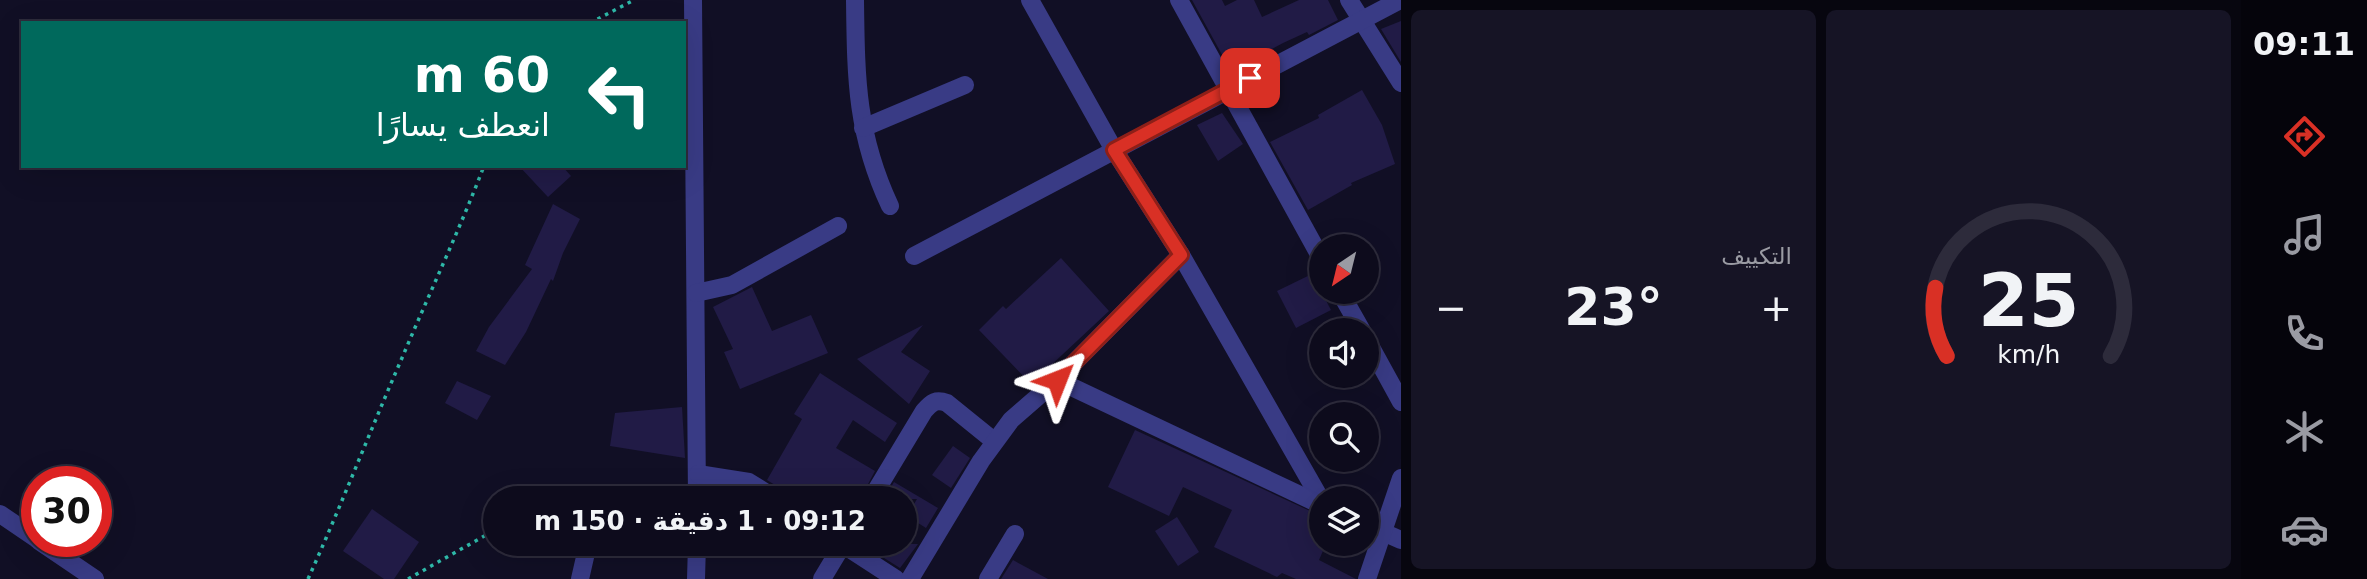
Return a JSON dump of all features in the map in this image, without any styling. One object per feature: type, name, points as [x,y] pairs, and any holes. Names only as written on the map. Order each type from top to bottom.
[{"type":"street","points":[[693,0],[698,486]]},
{"type":"street","points":[[855,0],[856,87],[863,128],[877,178],[890,205]]},
{"type":"street","points":[[1030,0],[1114,150],[1181,255],[1312,486]]},
{"type":"street","points":[[1179,0],[1309,236]]},
{"type":"street","points":[[1349,0],[1401,83]]},
{"type":"street","points":[[914,256],[1400,0]]},
{"type":"street","points":[[863,128],[965,85]]},
{"type":"street","points":[[696,293],[732,285],[838,226]]},
{"type":"street","points":[[910,579],[1010,420],[1057,380],[1181,255]]},
{"type":"street","points":[[1379,362],[1401,402]]},
{"type":"street","points":[[1057,380],[1309,496]]},
{"type":"street","points":[[879,486],[932,402],[938,400],[947,403],[994,442]]},
{"type":"street","points":[[698,474],[748,482],[755,486]]},
{"type":"street","points":[[1379,519],[1401,478]]},
{"type":"street","points":[[0,514],[21,528]]},
{"type":"street","points":[[1379,530],[1401,540]]},
{"type":"street","points":[[988,579],[1015,534]]},
{"type":"street","points":[[580,579],[585,556]]},
{"type":"street","points":[[696,579],[697,556]]},
{"type":"street","points":[[822,579],[836,556]]},
{"type":"street","points":[[860,556],[895,579]]},
{"type":"street","points":[[1367,579],[1370,556]]},
{"type":"street","points":[[63,557],[95,579]]},
{"type":"path","points":[[594,21],[634,0]]},
{"type":"path","points":[[308,579],[401,358],[456,240],[483,168]]},
{"type":"path","points":[[408,579],[483,537]]},
{"type":"building","points":[[1192,0],[1222,0],[1225,6],[1237,0],[1254,0],[1262,17],[1299,0],[1328,0],[1338,20],[1309,35],[1307,32],[1283,43],[1231,71]]},
{"type":"building","points":[[1401,21],[1401,62],[1381,29]]},
{"type":"building","points":[[1362,90],[1382,125],[1395,164],[1351,183],[1352,185],[1308,210],[1270,142],[1319,118],[1318,115]]},
{"type":"building","points":[[1222,113],[1243,144],[1218,161],[1197,125]]},
{"type":"building","points":[[521,168],[564,168],[571,176],[548,197]]},
{"type":"building","points":[[553,204],[580,219],[553,281],[551,279],[526,332],[505,365],[476,351],[489,327],[532,269],[525,265]]},
{"type":"building","points":[[1061,258],[1109,311],[1031,384],[979,330],[1003,306],[1006,309]]},
{"type":"building","points":[[1309,275],[1309,304],[1328,304],[1331,310],[1315,318],[1309,318],[1309,321],[1296,328],[1277,291]]},
{"type":"building","points":[[752,287],[772,331],[811,315],[828,353],[740,389],[724,352],[733,349],[713,307]]},
{"type":"building","points":[[923,325],[901,352],[930,371],[909,404],[857,359]]},
{"type":"building","points":[[820,373],[897,423],[885,442],[853,420],[836,448],[875,471],[867,486],[777,486],[767,480],[802,419],[794,414]]},
{"type":"building","points":[[457,381],[491,396],[477,420],[445,403]]},
{"type":"building","points":[[682,407],[685,458],[610,446],[615,413]]},
{"type":"building","points":[[1135,430],[1309,510],[1309,556],[1321,556],[1319,560],[1356,579],[1296,579],[1282,573],[1277,577],[1214,547],[1232,510],[1183,487],[1169,516],[1108,487]]},
{"type":"building","points":[[953,446],[970,458],[951,488],[932,475]]},
{"type":"building","points":[[917,496],[938,508],[926,528],[917,522]]},
{"type":"building","points":[[372,509],[419,542],[394,579],[384,579],[343,551]]},
{"type":"building","points":[[1177,517],[1199,552],[1178,566],[1155,531]]},
{"type":"building","points":[[881,556],[909,556],[900,568]]},
{"type":"building","points":[[1013,560],[1048,579],[1001,579]]},
{"type":"route","points":[[1057,380],[1181,255],[1114,150],[1250,78]]}]
